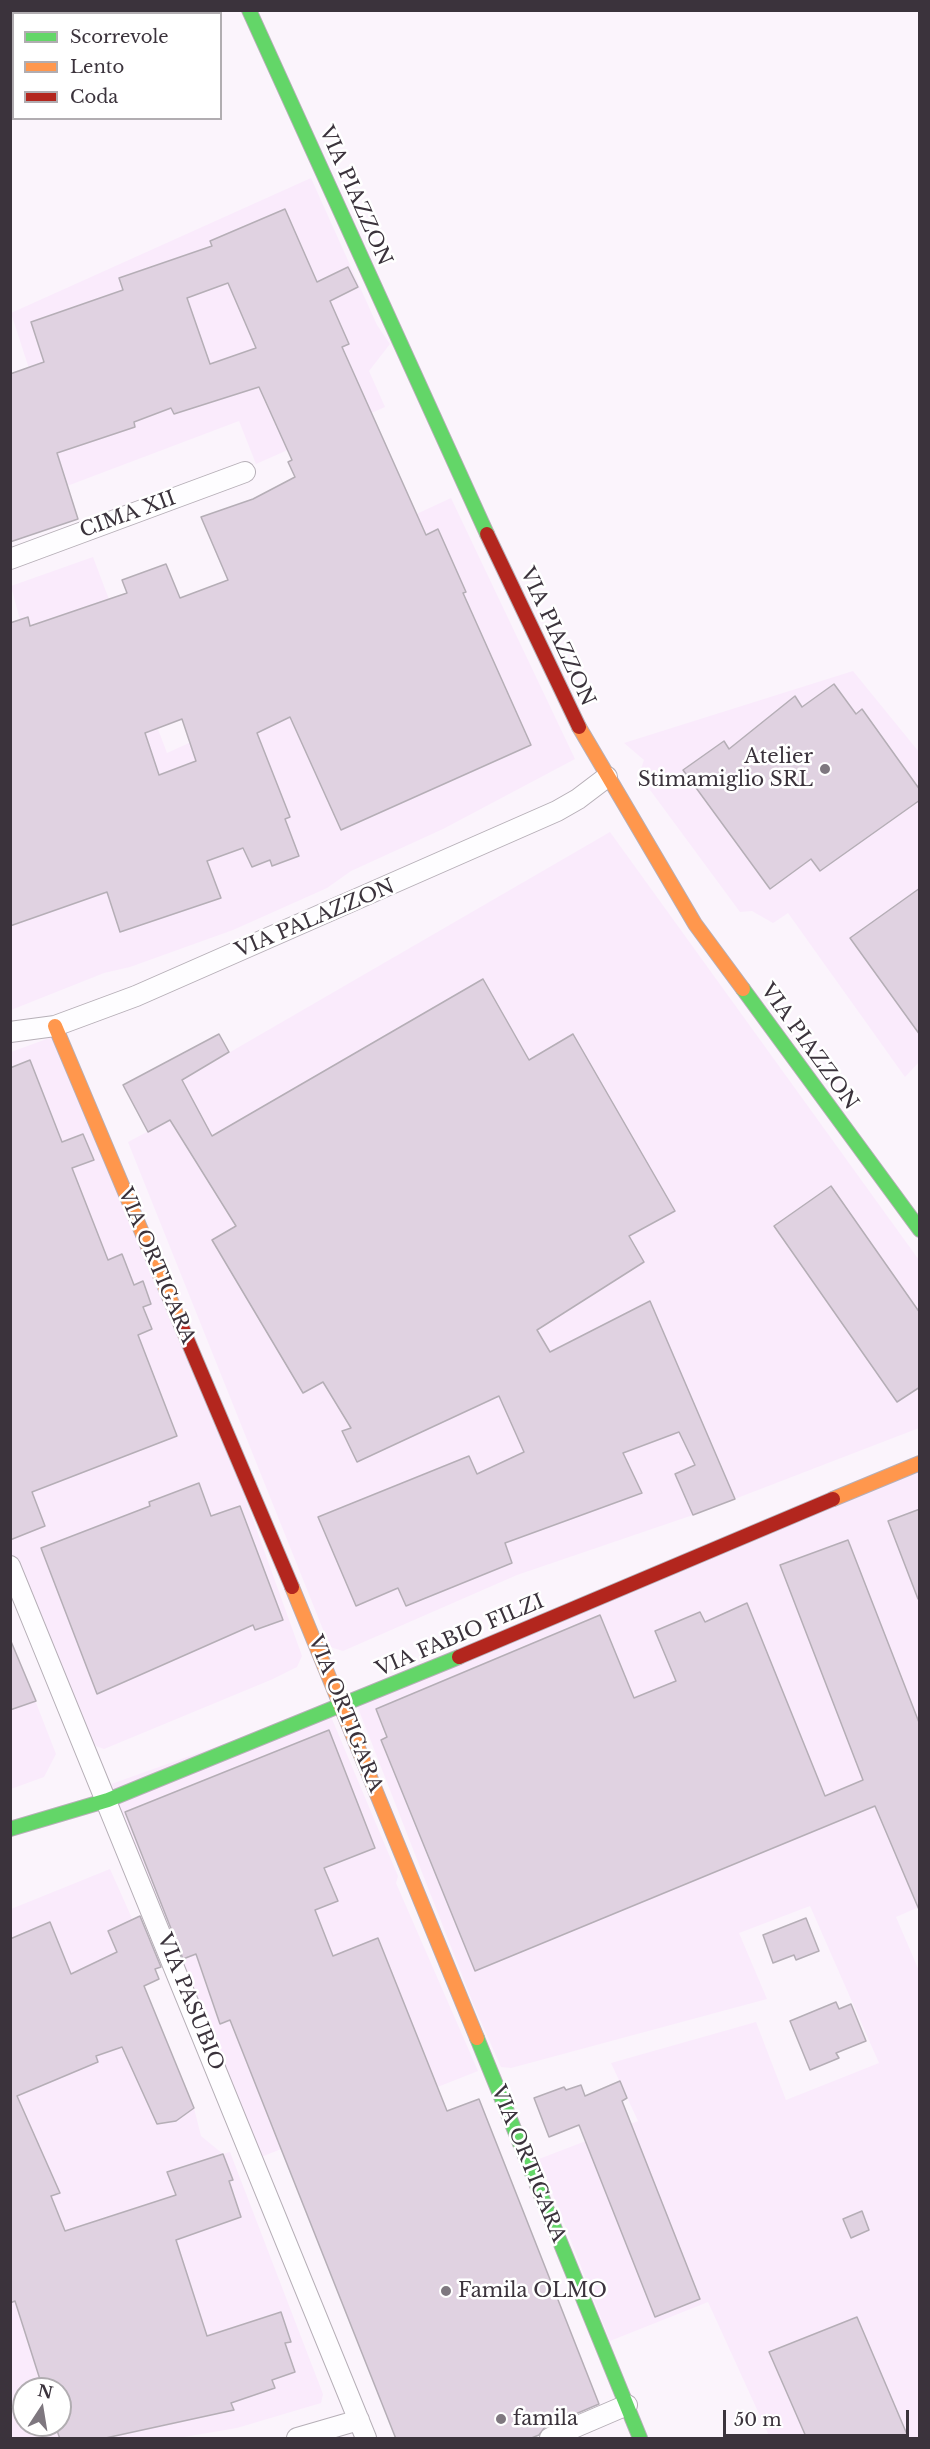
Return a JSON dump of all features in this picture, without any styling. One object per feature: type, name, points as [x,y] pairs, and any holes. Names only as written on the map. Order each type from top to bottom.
[{"type":"street","name":"VIA PIAZZON","points":[[249,10],[477,512],[575,721],[695,924],[920,1230]]},
{"type":"street","name":"CIMA XII","points":[[10,559],[245,472]]},
{"type":"street","name":"VIA PALAZZON","points":[[10,1032],[55,1026],[136,996],[399,883],[556,811],[578,800],[607,777]]},
{"type":"street","name":"VIA ORTIGARA","points":[[55,1026],[342,1706],[640,2439]]},
{"type":"street","name":"VIA FABIO FILZI","points":[[10,1829],[108,1800],[342,1706],[920,1463]]},
{"type":"street","name":"VIA PASUBIO","points":[[10,1566],[108,1800],[363,2429]]},
{"type":"street","points":[[550,2439],[627,2405]]},
{"type":"street","points":[[297,2439],[363,2429]]},
{"type":"shaded area","points":[[51,11],[111,11],[109,12]]},
{"type":"shaded area","points":[[311,178],[377,325],[390,344],[369,371],[385,407],[256,464],[239,421],[67,486],[11,313]]},
{"type":"shaded area","points":[[451,498],[575,759],[443,829],[351,871],[327,888],[233,930],[130,967],[104,973],[11,1010],[11,729],[38,650],[28,618],[20,620],[11,586],[93,557],[167,753],[268,707],[300,568]]},
{"type":"shaded area","points":[[853,671],[919,752],[920,1061],[905,1077],[788,913],[773,923],[752,911],[740,912],[639,775],[644,760],[624,743]]},
{"type":"shaded area","points":[[610,832],[919,1260],[919,1428],[693,1515],[517,1575],[343,1651],[330,1647],[128,1142],[196,1106],[182,1080]]},
{"type":"shaded area","points":[[55,1036],[232,1461],[302,1656],[297,1667],[273,1679],[104,1749],[90,1744],[11,1564],[11,1052]]},
{"type":"shaded area","points":[[919,1472],[919,1907],[896,1917],[920,1973],[919,2438],[770,2438],[708,2302],[610,2341],[539,2159],[638,2121],[611,2063],[756,2022],[786,2100],[879,2063],[810,1906],[739,1933],[767,1999],[511,2068],[501,2067],[474,2006],[353,1695]]},
{"type":"shaded area","points":[[10,1636],[56,1754],[44,1777],[11,1789]]},
{"type":"shaded area","points":[[327,1707],[398,1876],[396,1883],[478,2071],[256,2159],[103,1787]]},
{"type":"shaded area","points":[[110,1869],[159,1979],[144,1986],[194,2108],[201,2136],[223,2154],[230,2152],[323,2394],[321,2403],[237,2428],[178,2438],[11,2438],[11,1909]]},
{"type":"building","points":[[285,209],[317,282],[348,267],[358,287],[330,301],[349,344],[342,347],[426,535],[438,529],[466,592],[463,593],[531,745],[341,830],[290,717],[257,733],[290,817],[285,819],[299,856],[272,866],[270,860],[252,867],[243,848],[207,861],[221,898],[120,932],[107,892],[10,926],[10,623],[28,617],[30,626],[127,593],[122,580],[166,564],[180,598],[228,580],[201,517],[253,499],[295,477],[288,462],[292,460],[259,387],[174,414],[171,408],[134,422],[135,427],[57,453],[78,519],[10,542],[10,374],[44,362],[31,322],[123,290],[119,278],[212,246],[210,241]],"holes":[[[228,283],[256,348],[210,364],[187,298]],[[182,719],[196,761],[159,775],[145,733]]]},
{"type":"building","name":"Atelier Stimamiglio SRL","points":[[834,684],[856,714],[862,709],[920,790],[920,800],[820,871],[811,859],[770,889],[683,770],[724,741],[729,749],[795,696],[802,707]]},
{"type":"building","points":[[920,888],[920,1035],[850,938]]},
{"type":"building","points":[[483,979],[529,1060],[573,1034],[675,1211],[629,1236],[644,1262],[537,1330],[550,1352],[650,1301],[735,1499],[693,1515],[675,1474],[695,1465],[679,1432],[623,1453],[642,1493],[505,1543],[512,1563],[406,1606],[398,1588],[356,1606],[318,1517],[469,1456],[477,1474],[524,1452],[499,1396],[357,1462],[342,1431],[351,1428],[323,1382],[303,1393],[212,1240],[236,1226],[170,1120],[148,1132],[123,1085],[219,1034],[229,1052],[182,1080],[212,1136]]},
{"type":"building","points":[[30,1060],[62,1142],[83,1134],[94,1160],[72,1168],[108,1260],[122,1254],[134,1285],[143,1281],[151,1304],[143,1307],[152,1329],[138,1335],[177,1436],[32,1492],[45,1526],[10,1540],[10,1068]]},
{"type":"building","points":[[831,1186],[920,1313],[920,1387],[897,1402],[774,1226]]},
{"type":"building","points":[[199,1483],[211,1516],[240,1506],[283,1620],[255,1630],[253,1625],[97,1694],[41,1548],[150,1506],[149,1502]]},
{"type":"building","points":[[920,1509],[920,1598],[918,1599],[888,1521]]},
{"type":"building","points":[[848,1540],[920,1725],[920,1912],[875,1806],[475,1971],[381,1740],[387,1737],[376,1709],[600,1615],[634,1698],[676,1681],[655,1631],[700,1612],[705,1622],[747,1603],[825,1796],[863,1780],[780,1565]]},
{"type":"building","points":[[10,1639],[36,1701],[10,1710]]},
{"type":"building","points":[[329,1730],[375,1848],[324,1868],[338,1901],[315,1910],[333,1956],[378,1938],[447,2111],[479,2099],[599,2404],[545,2427],[539,2435],[529,2439],[396,2439],[230,2020],[220,2024],[196,1954],[183,1959],[125,1812]]},
{"type":"building","points":[[140,1916],[161,1967],[155,1969],[159,1979],[144,1986],[194,2108],[176,2121],[157,2124],[122,2047],[96,2056],[98,2062],[17,2096],[60,2193],[51,2196],[65,2231],[176,2195],[167,2172],[223,2154],[233,2180],[229,2181],[241,2217],[176,2240],[207,2336],[281,2312],[291,2342],[285,2343],[295,2372],[272,2380],[275,2388],[231,2403],[234,2410],[101,2439],[60,2439],[59,2437],[72,2437],[72,2377],[39,2377],[15,2301],[10,2303],[10,1939],[50,1922],[71,1974],[117,1952],[108,1931]]},
{"type":"building","points":[[806,1918],[819,1951],[796,1960],[794,1955],[773,1963],[763,1935]]},
{"type":"building","points":[[836,2002],[839,2009],[851,2004],[866,2041],[836,2053],[839,2058],[810,2070],[790,2021]]},
{"type":"building","points":[[620,2081],[627,2098],[622,2101],[700,2299],[655,2317],[579,2125],[549,2137],[534,2098],[564,2087],[566,2090],[581,2085],[585,2096]]},
{"type":"building","points":[[862,2211],[869,2230],[851,2238],[843,2219]]},
{"type":"building","points":[[857,2317],[909,2439],[807,2439],[769,2352]]},
{"type":"traffic: fast","points":[[249,10],[487,534]]},
{"type":"traffic: fast","points":[[743,989],[920,1230]]},
{"type":"traffic: fast","points":[[10,1829],[108,1800],[459,1657]]},
{"type":"traffic: fast","points":[[477,2038],[640,2438]]},
{"type":"traffic: slow","points":[[579,727],[695,924],[743,989]]},
{"type":"traffic: slow","points":[[55,1026],[181,1325]]},
{"type":"traffic: slow","points":[[833,1499],[920,1463]]},
{"type":"traffic: slow","points":[[292,1587],[477,2038]]},
{"type":"traffic: jam","points":[[487,534],[579,727]]},
{"type":"traffic: jam","points":[[181,1325],[292,1587]]},
{"type":"traffic: jam","points":[[459,1657],[833,1499]]},
{"type":"place","name":"Atelier Stimamiglio SRL","points":[[825,769]]},
{"type":"place","name":"Famila OLMO","points":[[446,2291]]},
{"type":"place","name":"famila","points":[[501,2419]]}]
